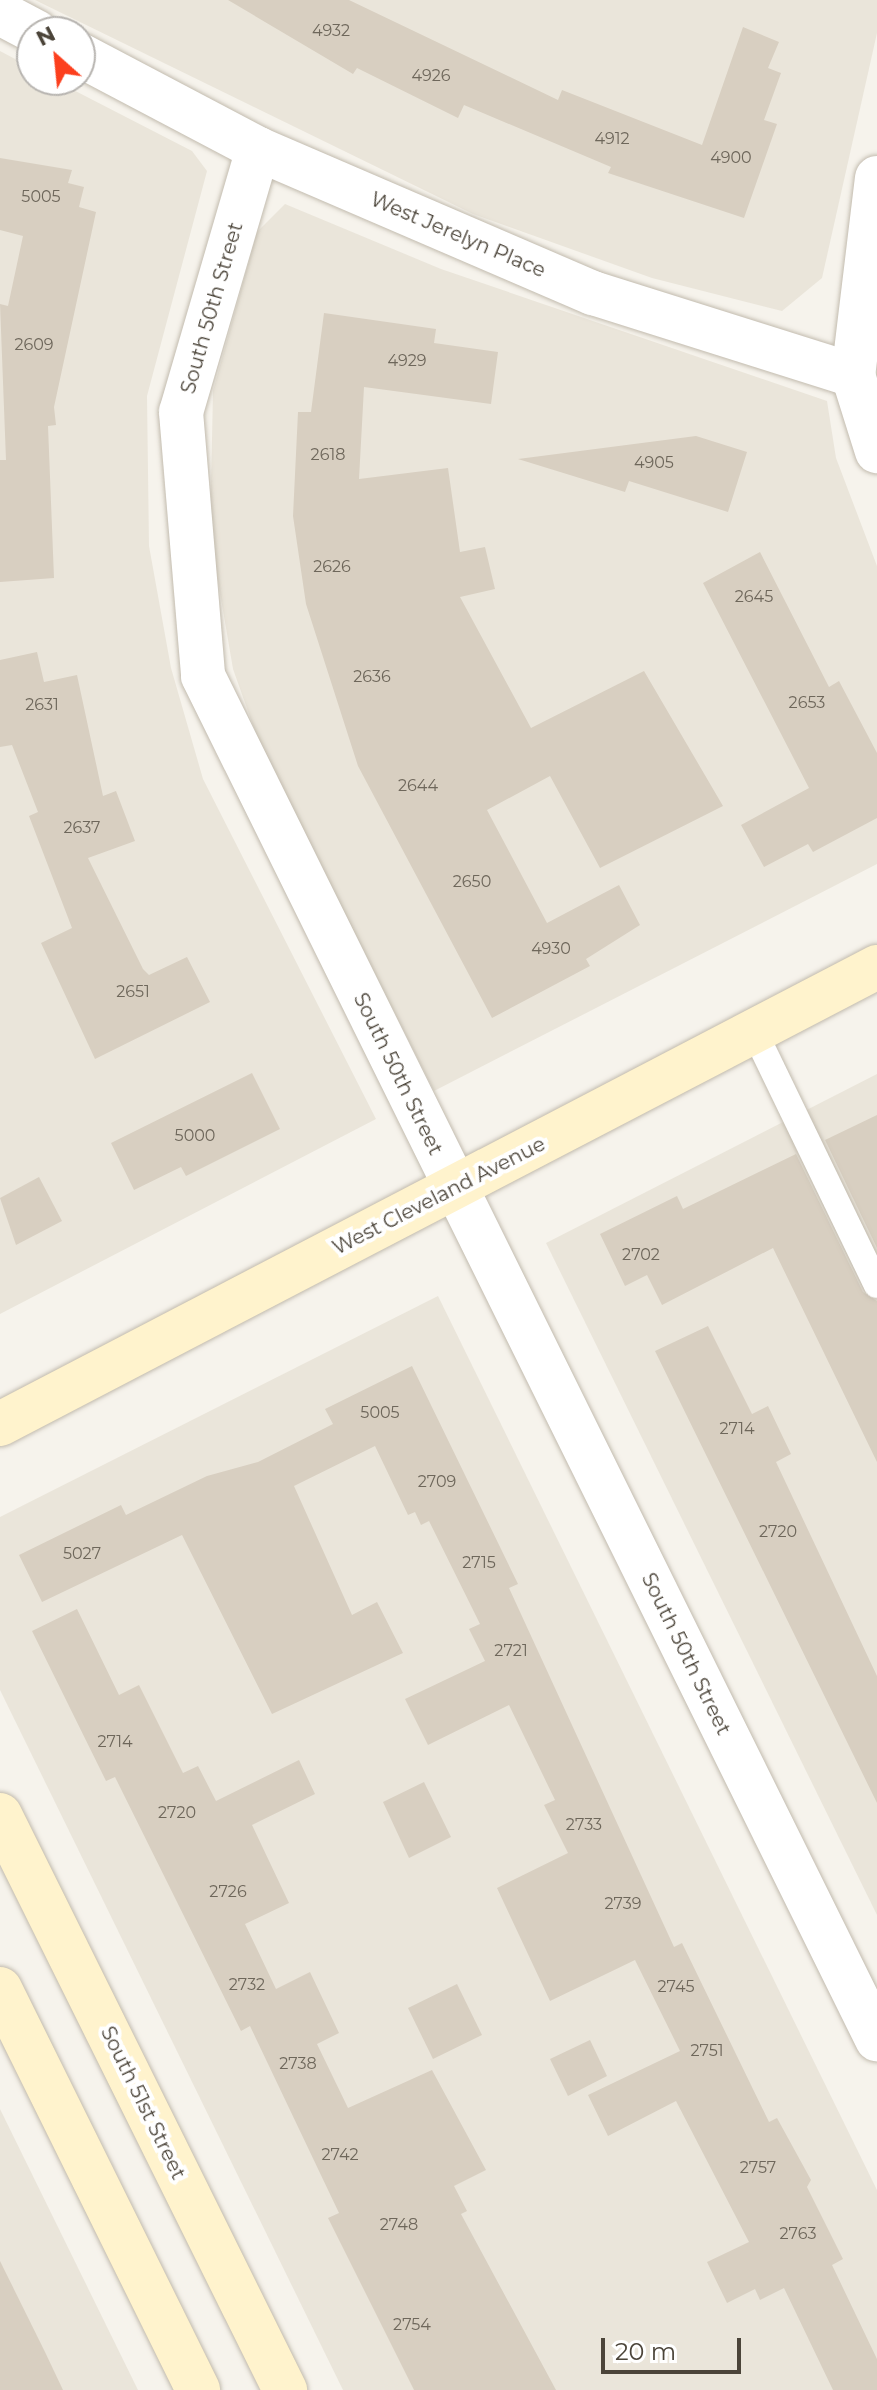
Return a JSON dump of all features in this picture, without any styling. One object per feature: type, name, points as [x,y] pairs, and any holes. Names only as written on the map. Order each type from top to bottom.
[{"type":"street","name":"West Jerelyn Place","points":[[96,63],[258,149],[593,293],[853,375]]},
{"type":"street","name":"South 50th Street","points":[[258,149],[181,412],[203,676],[877,2039]]},
{"type":"street","points":[[877,178],[853,375],[877,451]]},
{"type":"street","name":"West Cleveland Avenue","points":[[0,1424],[877,967]]},
{"type":"street","name":"South 51st Street","points":[[0,1815],[285,2390]]},
{"type":"street","points":[[0,1989],[198,2390]]},
{"type":"lane","points":[[754,1031],[877,1285]]},
{"type":"shaded area","points":[[35,0],[877,0],[877,33],[822,278],[782,311],[652,278],[473,214],[96,30],[96,16],[68,16]]},
{"type":"shaded area","points":[[0,51],[16,60],[16,96],[85,96],[192,151],[207,171],[147,396],[149,546],[171,668],[203,779],[376,1119],[0,1314]]},
{"type":"shaded area","points":[[285,204],[441,269],[827,401],[836,458],[877,566],[877,864],[434,1091],[260,745],[233,669],[210,534],[213,391],[257,232]]},
{"type":"shaded area","points":[[877,1074],[877,1915],[546,1243]]},
{"type":"shaded area","points":[[438,1296],[877,2190],[877,2390],[343,2390],[0,1690],[0,1517]]},
{"type":"shaded area","points":[[0,2109],[138,2390],[0,2390]]},
{"type":"building","points":[[228,0],[349,0],[558,100],[562,90],[702,145],[743,27],[779,42],[768,68],[781,73],[764,120],[777,124],[744,218],[608,173],[611,167],[464,105],[458,118],[357,68],[353,74]]},
{"type":"building","points":[[0,158],[72,170],[68,183],[84,187],[79,207],[96,212],[54,407],[56,425],[48,426],[54,578],[0,582],[0,460],[6,460],[0,304],[8,306],[23,236],[0,230]]},
{"type":"building","points":[[324,313],[436,329],[434,343],[498,352],[491,404],[364,387],[359,479],[448,468],[460,552],[485,547],[495,589],[460,597],[531,728],[644,671],[723,806],[600,868],[550,776],[487,810],[547,923],[619,885],[640,925],[586,959],[590,966],[492,1018],[358,766],[306,604],[293,516],[298,412],[311,412]]},
{"type":"building","points":[[696,436],[747,452],[728,512],[629,481],[625,492],[518,459]]},
{"type":"building","points":[[760,552],[829,687],[839,681],[877,753],[877,818],[813,852],[808,844],[764,867],[741,825],[809,788],[703,583]]},
{"type":"building","points":[[37,652],[44,682],[77,675],[103,796],[116,791],[135,841],[88,858],[143,969],[149,975],[187,957],[210,1002],[95,1059],[41,943],[72,928],[29,816],[38,812],[12,745],[0,747],[0,660]]},
{"type":"building","points":[[252,1073],[280,1129],[186,1176],[181,1167],[134,1190],[111,1143]]},
{"type":"building","points":[[877,1115],[877,1248],[825,1140]]},
{"type":"building","points":[[796,1154],[863,1292],[877,1301],[877,1462],[773,1248],[662,1305],[647,1275],[625,1286],[600,1234],[677,1196],[683,1209]]},
{"type":"building","points":[[39,1177],[62,1221],[16,1245],[0,1198]]},
{"type":"building","points":[[708,1326],[752,1414],[768,1406],[791,1454],[776,1462],[877,1676],[877,1803],[655,1351]]},
{"type":"building","points":[[412,1366],[518,1584],[509,1588],[674,1947],[682,1943],[769,2122],[777,2118],[811,2180],[807,2187],[843,2259],[832,2265],[877,2359],[877,2390],[833,2390],[784,2288],[760,2300],[755,2289],[727,2303],[707,2262],[749,2242],[676,2101],[608,2136],[588,2095],[680,2051],[635,1960],[550,2001],[497,1888],[568,1853],[544,1805],[555,1800],[509,1705],[428,1745],[405,1699],[485,1661],[469,1629],[480,1624],[429,1521],[421,1525],[415,1512],[408,1515],[375,1446],[294,1486],[352,1615],[377,1602],[403,1653],[272,1714],[182,1535],[42,1602],[19,1555],[121,1505],[126,1515],[207,1476],[258,1462],[333,1424],[325,1409]]},
{"type":"building","points":[[77,1609],[119,1695],[139,1685],[183,1773],[198,1766],[216,1801],[299,1760],[315,1794],[252,1825],[289,1903],[245,1924],[276,1989],[310,1972],[339,2033],[317,2044],[348,2108],[432,2070],[486,2170],[454,2186],[467,2211],[461,2214],[556,2390],[414,2390],[328,2218],[339,2213],[250,2026],[241,2031],[115,1777],[106,1781],[32,1631]]},
{"type":"building","points":[[424,1782],[451,1837],[409,1858],[383,1802]]},
{"type":"building","points":[[457,1984],[482,2035],[433,2059],[408,2008]]},
{"type":"building","points":[[590,2040],[607,2076],[568,2096],[550,2059]]},
{"type":"building","points":[[0,2261],[45,2352],[63,2390],[0,2390]]}]
